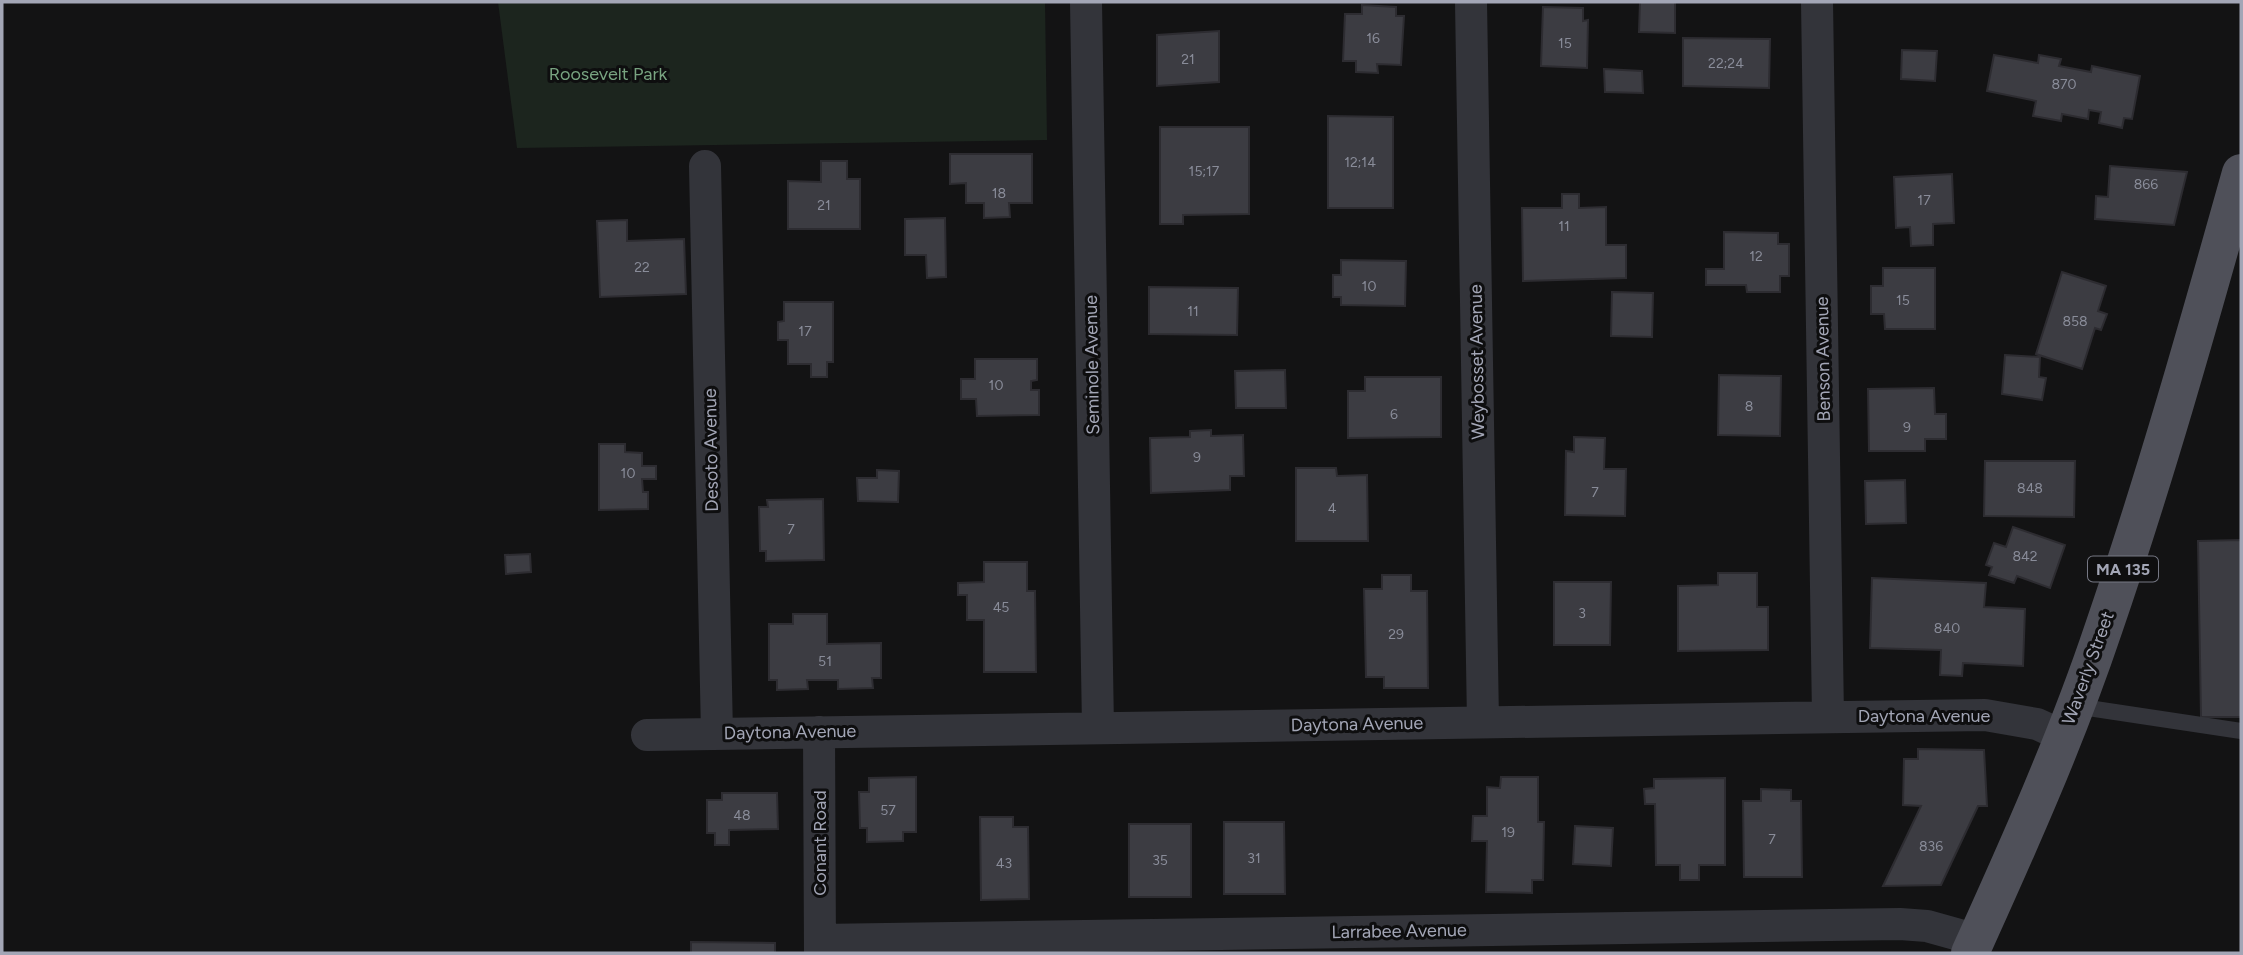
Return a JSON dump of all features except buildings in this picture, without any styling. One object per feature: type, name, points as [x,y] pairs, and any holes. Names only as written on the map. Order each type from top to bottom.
[{"type":"main road","name":"Waverly Street","points":[[1974,946],[2069,721],[2156,471],[2241,173]]},
{"type":"street","name":"Seminole Avenue","points":[[1086,2],[1098,728]]},
{"type":"street","name":"Weybosset Avenue","points":[[1471,2],[1483,722]]},
{"type":"street","name":"Benson Avenue","points":[[1817,2],[1828,717]]},
{"type":"street","name":"Desoto Avenue","points":[[705,166],[717,734]]},
{"type":"street","name":"Daytona Avenue","points":[[648,735],[1985,715],[2037,724],[2069,721]]},
{"type":"street","name":"Conant Road","points":[[819,732],[820,947]]},
{"type":"street","name":"Larrabee Avenue","points":[[820,947],[1900,924],[1927,926],[1974,946]]},
{"type":"lane","points":[[2069,721],[2241,731]]},
{"type":"green space","name":"Roosevelt Park","points":[[498,2],[1045,2],[1047,140],[517,148]]}]
